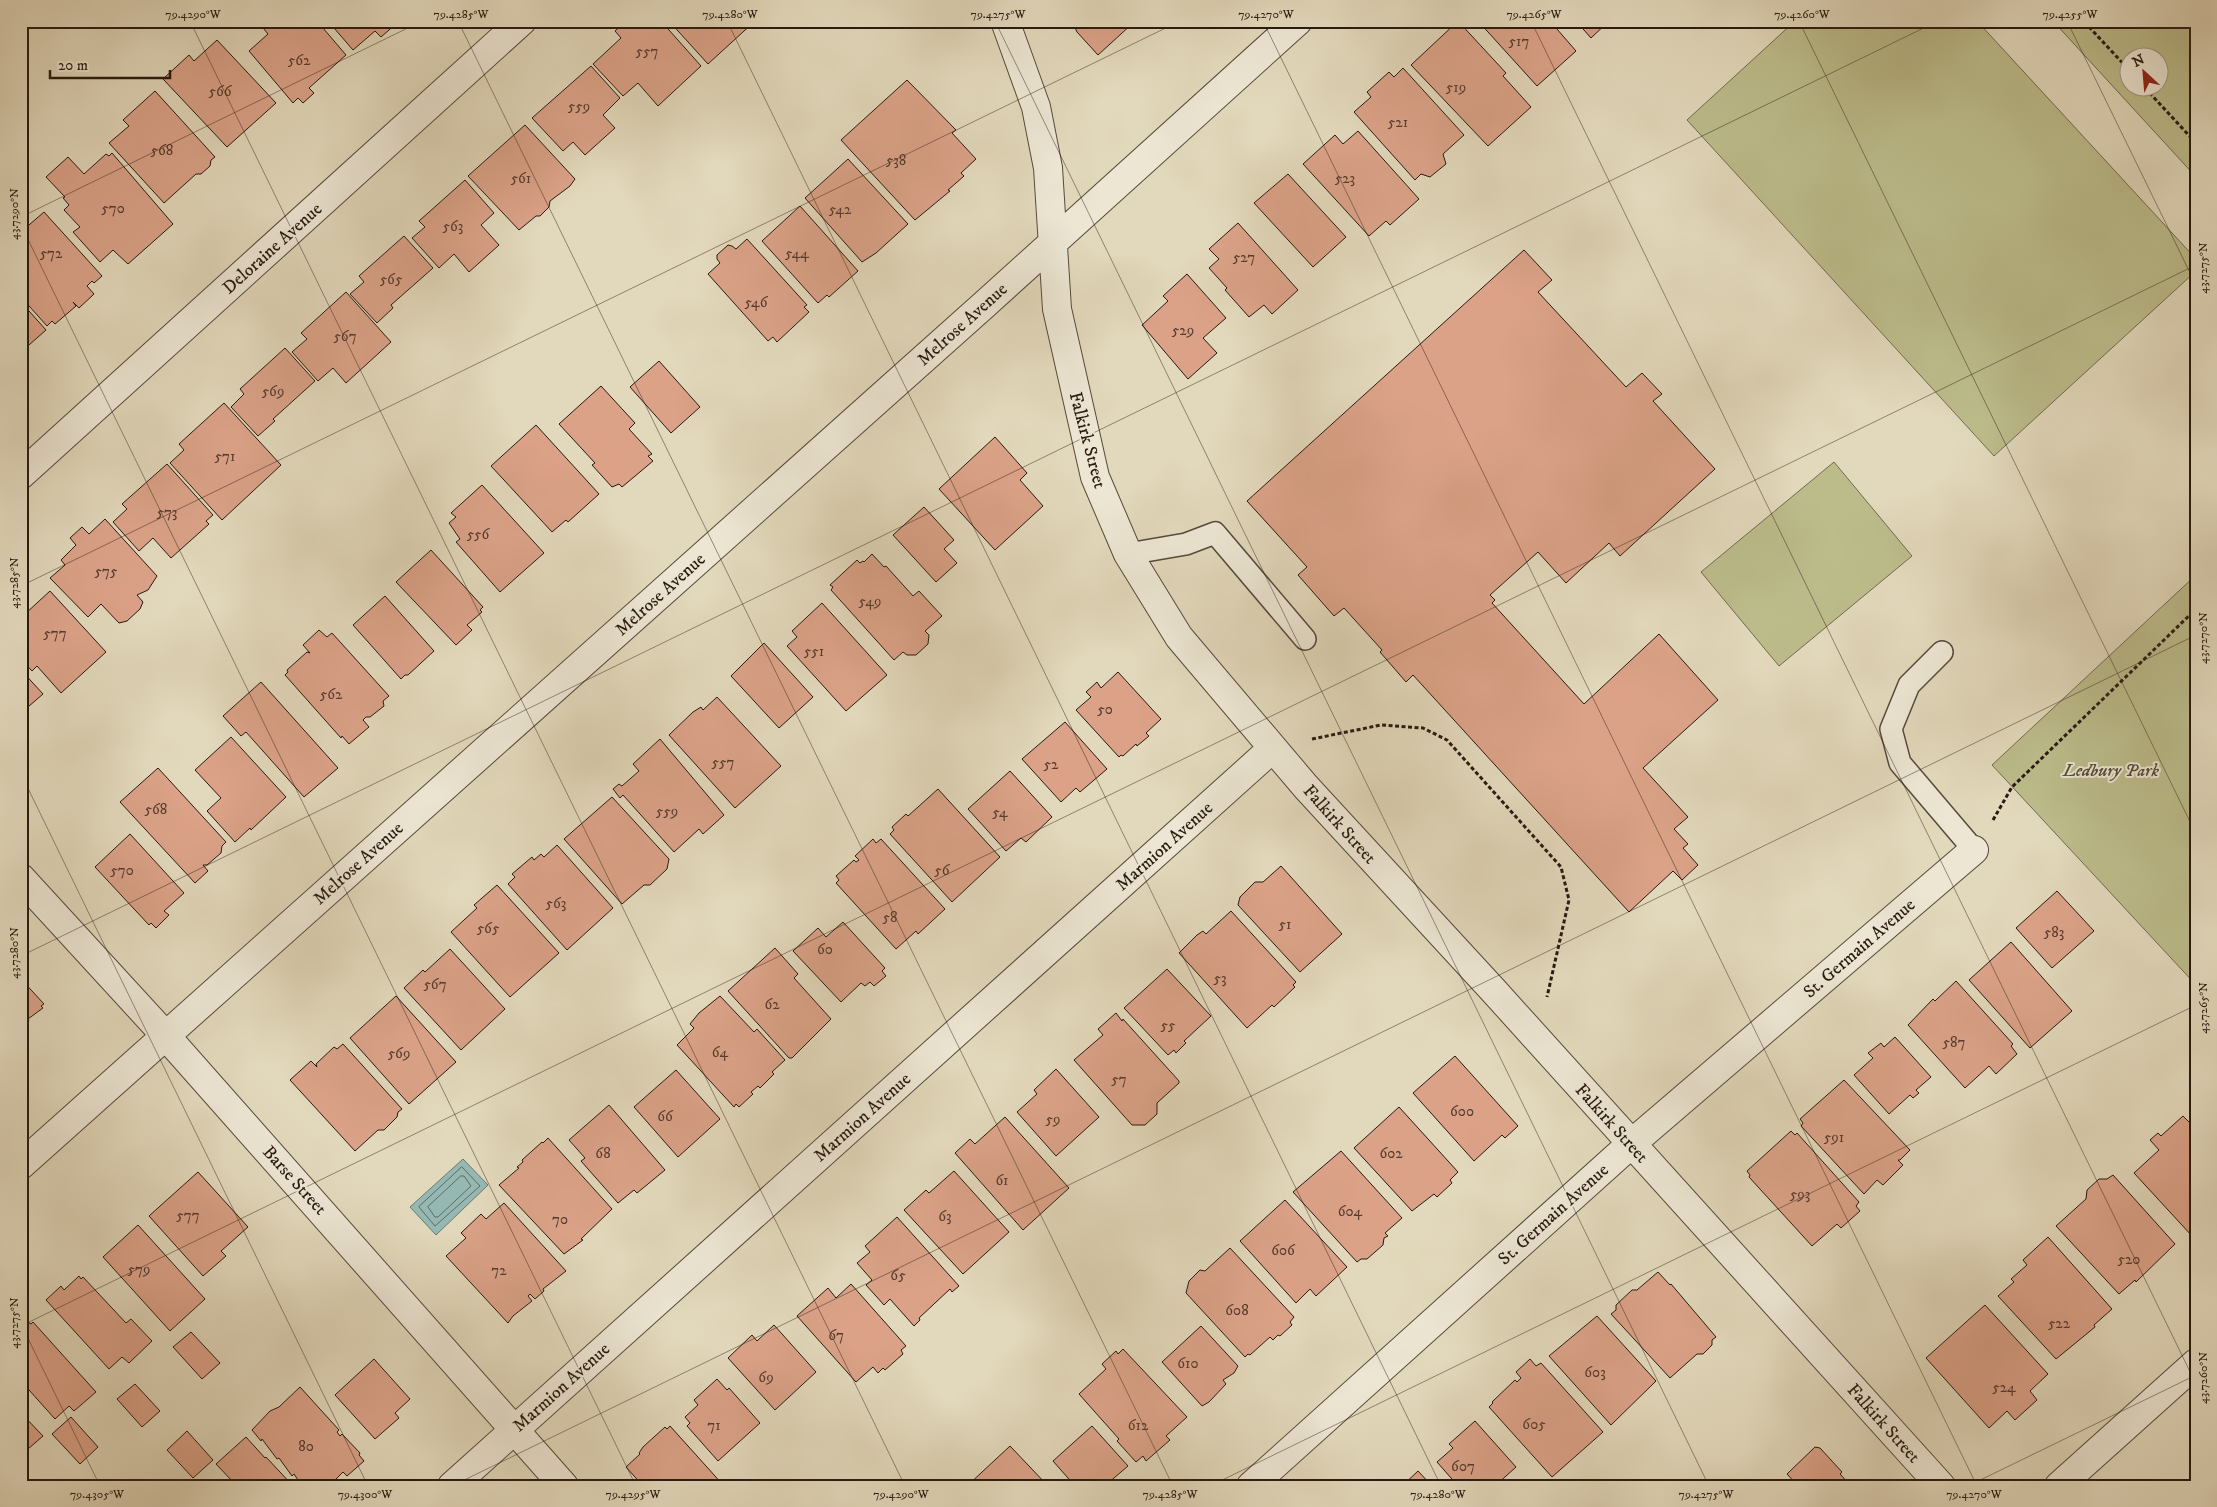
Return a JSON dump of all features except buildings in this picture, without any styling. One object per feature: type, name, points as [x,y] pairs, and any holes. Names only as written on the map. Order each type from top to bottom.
[{"type":"street","name":"Deloraine Avenue","points":[[21,475],[522,21]]},
{"type":"street","name":"Falkirk Street","points":[[1005,21],[1036,107],[1048,168],[1054,240],[1054,293],[1095,477],[1128,554],[1179,637],[1278,754],[1941,1486]]},
{"type":"street","name":"Melrose Avenue","points":[[21,1165],[977,311],[1298,21]]},
{"type":"street","name":"Marmion Avenue","points":[[452,1486],[515,1428],[1278,754]]},
{"type":"street","name":"St. Germain Avenue","points":[[1251,1486],[1631,1144],[1974,850]]},
{"type":"street","name":"Barse Street","points":[[21,878],[165,1035],[515,1428],[564,1486]]},
{"type":"street","points":[[2059,1486],[2196,1363]]},
{"type":"lane","points":[[1128,554],[1186,544],[1215,533],[1305,639]]},
{"type":"lane","points":[[1942,652],[1909,686],[1891,729],[1900,763],[1974,850]]},
{"type":"path","points":[[2094,21],[2090,28],[2120,60]]},
{"type":"path","points":[[2153,98],[2196,143]]},
{"type":"path","points":[[1974,850],[2012,787],[2196,609]]},
{"type":"path","points":[[1278,754],[1313,738],[1381,725],[1423,728],[1447,740],[1454,747],[1561,867],[1569,900],[1536,1039]]},
{"type":"green space","points":[[1795,21],[1977,21],[2196,259],[2196,271],[1994,456],[1687,120]]},
{"type":"green space","points":[[2053,21],[2196,21],[2196,177],[2124,98],[2170,98],[2170,48],[2120,48],[2120,94]]},
{"type":"green space","points":[[1834,462],[1912,556],[1779,666],[1701,572]]},
{"type":"green space","name":"Ledbury Park","points":[[2196,575],[2196,985],[1992,765]]},
{"type":"water","points":[[463,1159],[488,1185],[436,1235],[410,1207]]}]
